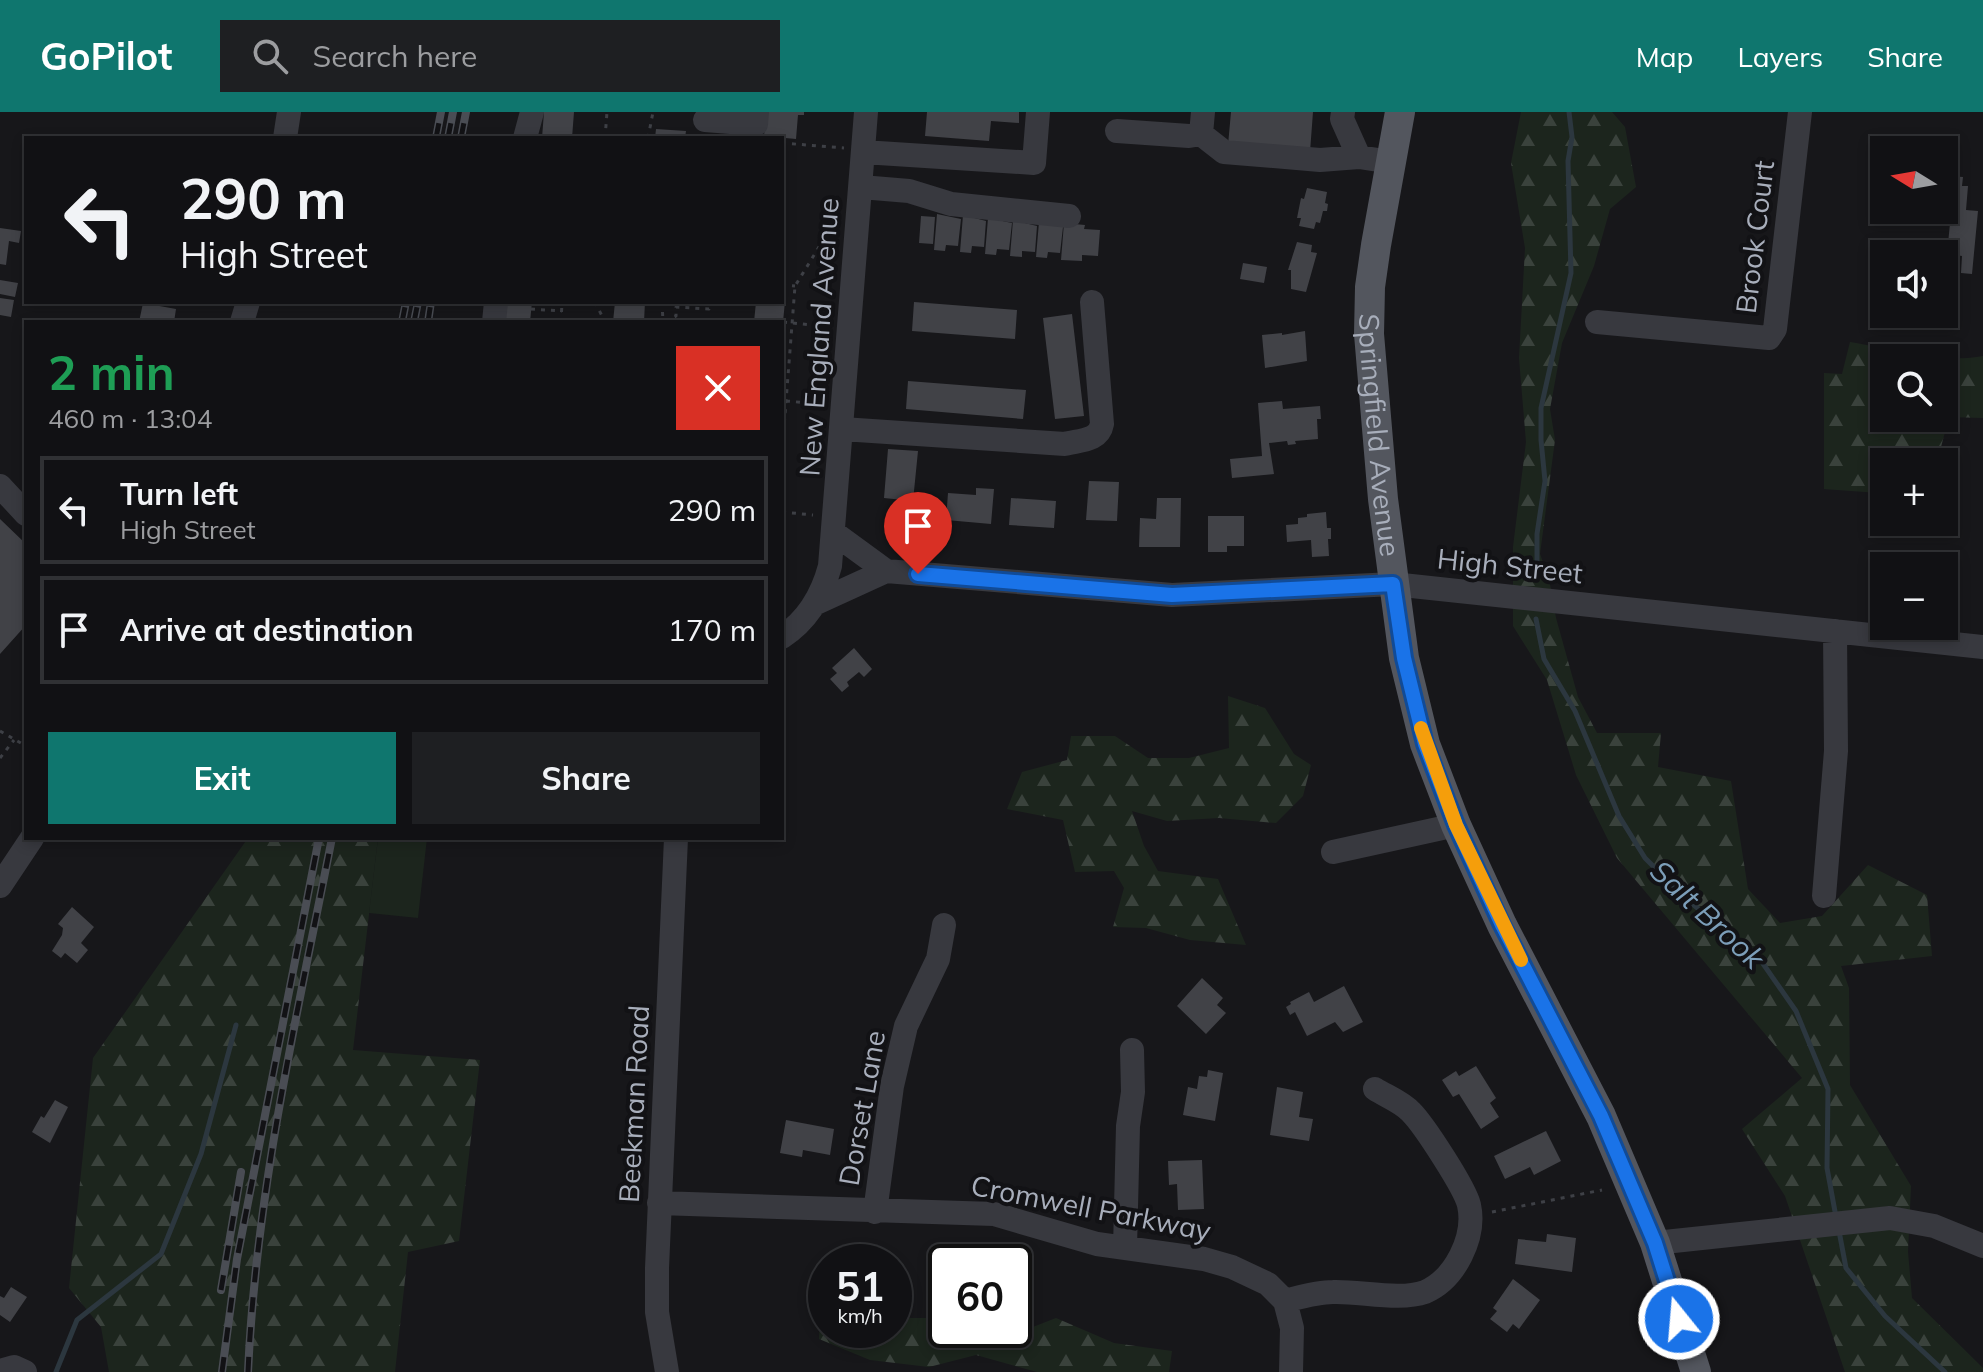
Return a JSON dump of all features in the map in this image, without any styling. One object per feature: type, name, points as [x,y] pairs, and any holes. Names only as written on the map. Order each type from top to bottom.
[{"type":"main road","name":"Springfield Avenue","points":[[1400,112],[1370,287],[1369,334],[1383,499],[1404,658],[1425,744],[1456,825],[1502,925],[1601,1116],[1655,1243],[1696,1372]]},
{"type":"street","points":[[285,136],[289,112]]},
{"type":"street","points":[[526,136],[532,112]]},
{"type":"street","points":[[705,123],[756,124],[757,112]]},
{"type":"street","name":"New England Avenue","points":[[830,566],[866,112]]},
{"type":"street","points":[[863,152],[1034,163],[1038,112]]},
{"type":"street","name":"Brook Court","points":[[1597,322],[1769,338],[1775,329],[1800,112]]},
{"type":"street","points":[[1342,116],[1359,157]]},
{"type":"street","points":[[1320,160],[1342,116]]},
{"type":"street","points":[[1117,131],[1189,136],[1202,123],[1224,152],[1320,160],[1359,157],[1391,162]]},
{"type":"street","points":[[861,187],[909,191],[951,204],[1069,216]]},
{"type":"street","points":[[843,417],[1065,444],[1095,437],[1101,431],[1102,424],[1092,302]]},
{"type":"street","points":[[0,486],[24,512]]},
{"type":"street","points":[[834,533],[886,571]]},
{"type":"street","name":"High Street","points":[[784,635],[802,621],[816,603],[830,566]]},
{"type":"street","name":"High Street","points":[[816,603],[886,571],[1172,595],[1393,584],[1983,647]]},
{"type":"street","points":[[1824,896],[1836,751],[1835,631]]},
{"type":"street","points":[[1333,852],[1456,825]]},
{"type":"street","points":[[0,886],[31,840]]},
{"type":"street","name":"Beekman Road","points":[[667,1372],[657,1312],[676,840]]},
{"type":"street","name":"Dorset Lane","points":[[875,1212],[892,1086],[906,1026],[938,959],[944,925]]},
{"type":"street","points":[[1125,1248],[1128,1126],[1133,1092],[1132,1050]]},
{"type":"street","points":[[1291,1372],[1292,1328],[1285,1301],[1333,1292],[1411,1295],[1426,1291],[1440,1282],[1462,1255],[1467,1238],[1469,1204],[1461,1188],[1411,1111],[1375,1089]]},
{"type":"street","name":"Cromwell Parkway","points":[[659,1203],[994,1214],[1084,1240],[1204,1259],[1232,1267],[1268,1284],[1285,1301]]},
{"type":"street","points":[[1655,1243],[1890,1218],[1934,1226],[1983,1246]]},
{"type":"street","points":[[0,1371],[14,1367],[25,1372]]},
{"type":"path","points":[[605,136],[607,112]]},
{"type":"path","points":[[648,136],[653,112]]},
{"type":"path","points":[[784,143],[863,152]]},
{"type":"path","points":[[784,412],[795,286],[835,221]]},
{"type":"path","points":[[784,285],[795,286]]},
{"type":"path","points":[[561,320],[562,304]]},
{"type":"path","points":[[668,320],[676,316],[676,307],[709,309],[710,304]]},
{"type":"path","points":[[531,309],[562,311]]},
{"type":"path","points":[[784,322],[850,328]]},
{"type":"path","points":[[786,401],[843,417]]},
{"type":"path","points":[[784,512],[813,515]]},
{"type":"path","points":[[0,731],[24,745]]},
{"type":"path","points":[[0,758],[14,740]]},
{"type":"path","points":[[1469,1215],[1515,1209],[1602,1190]]},
{"type":"green space","points":[[1521,112],[1612,112],[1625,127],[1636,187],[1610,209],[1594,266],[1562,343],[1550,409],[1555,440],[1540,554],[1578,697],[1597,733],[1661,733],[1658,767],[1731,781],[1748,889],[1780,923],[1822,916],[1868,865],[1927,895],[1932,956],[1841,966],[1849,988],[1850,1085],[1911,1186],[1908,1252],[1912,1298],[1983,1368],[1983,1372],[1845,1372],[1785,1196],[1742,1129],[1802,1078],[1617,858],[1576,775],[1547,680],[1513,626],[1513,547],[1526,442],[1519,358],[1525,248],[1511,163]]},
{"type":"green space","points":[[1850,342],[1870,346],[1870,432],[1945,432],[1941,448],[1870,448],[1870,492],[1824,489],[1824,373],[1842,374]]},
{"type":"green space","points":[[1983,356],[1983,418],[1958,417],[1958,358]]},
{"type":"green space","points":[[1228,696],[1265,708],[1294,754],[1311,765],[1303,796],[1276,823],[1219,818],[1167,821],[1132,811],[1144,846],[1158,871],[1218,879],[1246,945],[1190,940],[1146,928],[1113,927],[1124,888],[1114,871],[1075,872],[1063,820],[1007,809],[1022,772],[1067,760],[1071,736],[1115,736],[1148,758],[1189,758],[1229,748]]},
{"type":"green space","points":[[247,840],[378,840],[353,1050],[480,1060],[459,1241],[408,1252],[395,1372],[109,1372],[101,1327],[69,1288],[93,1058]]},
{"type":"green space","points":[[378,840],[427,840],[418,918],[369,913]]},
{"type":"green space","points":[[912,1318],[928,1318],[928,1348],[1032,1348],[1032,1327],[1056,1318],[1114,1343],[1172,1351],[1169,1372],[1037,1372],[976,1355],[929,1367],[870,1360],[841,1348],[912,1348]]},
{"type":"building","points":[[544,112],[574,112],[572,136],[542,136]]},
{"type":"building","points":[[766,112],[804,112],[804,115],[798,115],[796,139],[764,136]]},
{"type":"building","points":[[927,112],[1019,112],[1019,123],[991,121],[989,141],[925,136]]},
{"type":"building","points":[[1231,112],[1313,112],[1310,152],[1228,145]]},
{"type":"building","points":[[656,129],[686,131],[685,136],[655,136]]},
{"type":"building","points":[[1958,177],[1963,177],[1962,186],[1968,186],[1966,210],[1978,211],[1972,274],[1961,273],[1962,256],[1958,255],[1958,240],[1948,240],[1950,224],[1958,224]]},
{"type":"building","points":[[1307,188],[1327,192],[1327,211],[1323,211],[1320,223],[1316,222],[1314,229],[1299,226],[1301,218],[1297,218],[1301,198],[1304,199]]},
{"type":"building","points":[[937,214],[961,219],[958,246],[946,245],[945,251],[934,250]]},
{"type":"building","points":[[963,215],[986,221],[984,247],[972,246],[971,253],[960,252]]},
{"type":"building","points":[[921,216],[935,217],[933,244],[919,243]]},
{"type":"building","points":[[988,218],[1012,223],[1009,250],[997,249],[996,255],[985,254]]},
{"type":"building","points":[[1013,220],[1037,226],[1035,252],[1022,251],[1022,257],[1010,256]]},
{"type":"building","points":[[1039,222],[1063,227],[1060,253],[1048,252],[1047,258],[1036,257]]},
{"type":"building","points":[[1064,223],[1100,230],[1098,256],[1082,255],[1082,261],[1061,260]]},
{"type":"building","points":[[0,228],[21,231],[19,243],[9,241],[6,265],[0,264]]},
{"type":"building","points":[[1297,242],[1312,245],[1311,252],[1317,253],[1306,292],[1291,289],[1291,270],[1288,270]]},
{"type":"building","points":[[1243,263],[1267,267],[1264,283],[1240,279]]},
{"type":"building","points":[[0,280],[18,283],[15,297],[0,294]]},
{"type":"building","points":[[786,291],[783,320],[754,320],[756,304],[784,304]]},
{"type":"building","points":[[0,298],[14,300],[11,317],[0,315]]},
{"type":"building","points":[[914,302],[1017,310],[1015,339],[912,331]]},
{"type":"building","points":[[143,304],[176,309],[174,320],[139,320]]},
{"type":"building","points":[[505,304],[532,304],[530,320],[504,320]]},
{"type":"building","points":[[615,304],[645,304],[644,320],[613,320]]},
{"type":"building","points":[[1072,314],[1084,416],[1055,419],[1043,318]]},
{"type":"building","points":[[1305,331],[1307,361],[1265,368],[1262,335]]},
{"type":"building","points":[[908,381],[1026,390],[1023,419],[906,409]]},
{"type":"building","points":[[1282,401],[1283,409],[1320,406],[1318,439],[1295,441],[1296,444],[1288,445],[1287,441],[1269,443],[1274,474],[1232,478],[1230,459],[1262,456],[1258,403]]},
{"type":"building","points":[[888,449],[918,451],[913,501],[884,498]]},
{"type":"building","points":[[1089,481],[1119,482],[1117,521],[1086,520]]},
{"type":"building","points":[[976,488],[994,489],[991,524],[946,520],[948,493],[976,495]]},
{"type":"building","points":[[1011,498],[1056,501],[1054,528],[1009,525]]},
{"type":"building","points":[[1157,498],[1181,498],[1180,547],[1139,547],[1140,518],[1156,519]]},
{"type":"building","points":[[1326,512],[1327,528],[1331,528],[1329,556],[1312,557],[1311,540],[1287,542],[1286,525],[1298,524],[1298,518],[1307,517],[1307,514]]},
{"type":"building","points":[[1208,516],[1244,516],[1244,546],[1227,546],[1227,552],[1208,552]]},
{"type":"building","points":[[0,519],[24,542],[24,627],[0,654]]},
{"type":"building","points":[[854,648],[872,669],[864,677],[859,672],[847,682],[849,686],[842,692],[830,679],[837,673],[832,668]]},
{"type":"building","points":[[72,907],[94,927],[81,943],[88,950],[77,963],[65,953],[61,958],[52,951],[62,935],[63,928],[58,924]]},
{"type":"building","points":[[1202,978],[1223,998],[1217,1005],[1226,1013],[1206,1034],[1177,1006]]},
{"type":"building","points":[[1344,986],[1363,1022],[1343,1032],[1335,1022],[1307,1036],[1295,1012],[1290,1015],[1286,1007],[1309,992],[1314,1002]]},
{"type":"building","points":[[1476,1066],[1496,1098],[1490,1103],[1499,1117],[1481,1129],[1459,1094],[1453,1097],[1442,1080],[1456,1071],[1459,1076]]},
{"type":"building","points":[[1208,1070],[1223,1073],[1215,1121],[1183,1115],[1188,1087],[1197,1089],[1199,1076],[1207,1077]]},
{"type":"building","points":[[1277,1087],[1303,1092],[1299,1117],[1313,1119],[1309,1141],[1270,1135]]},
{"type":"building","points":[[55,1100],[68,1107],[50,1143],[32,1132]]},
{"type":"building","points":[[786,1120],[834,1129],[830,1155],[803,1150],[802,1157],[780,1153]]},
{"type":"building","points":[[1546,1131],[1561,1161],[1534,1175],[1530,1167],[1505,1179],[1494,1156]]},
{"type":"building","points":[[1202,1160],[1204,1209],[1178,1210],[1177,1184],[1169,1185],[1168,1161]]},
{"type":"building","points":[[1547,1234],[1576,1238],[1572,1272],[1515,1264],[1518,1239],[1546,1242]]},
{"type":"building","points":[[1513,1279],[1540,1300],[1519,1329],[1513,1324],[1507,1332],[1490,1319],[1497,1311],[1493,1308]]},
{"type":"building","points":[[11,1287],[27,1297],[10,1322],[0,1315],[0,1296],[4,1298]]},
{"type":"waterway","name":"Salt Brook","points":[[1537,575],[1537,534],[1545,481],[1541,408],[1571,273],[1568,161],[1572,137],[1569,112]]},
{"type":"waterway","name":"Salt Brook","points":[[1536,619],[1544,659],[1575,711],[1619,816],[1645,858],[1686,899],[1757,955],[1796,1011],[1828,1089],[1827,1168],[1836,1217]]},
{"type":"waterway","points":[[56,1372],[77,1320],[161,1254],[201,1154],[236,1025]]},
{"type":"waterway","name":"Salt Brook","points":[[1839,1231],[1846,1268],[1885,1316],[1945,1372]]},
{"type":"railway","points":[[436,136],[441,112]]},
{"type":"railway","points":[[448,136],[453,112]]},
{"type":"railway","points":[[461,136],[466,112]]},
{"type":"railway","points":[[402,320],[406,304]]},
{"type":"railway","points":[[414,320],[418,304]]},
{"type":"railway","points":[[428,320],[431,304]]},
{"type":"railway","points":[[222,1372],[237,1259],[319,840]]},
{"type":"railway","points":[[248,1372],[252,1304],[269,1170],[332,840]]},
{"type":"railway","points":[[221,1290],[241,1172]]},
{"type":"slow traffic","points":[[1421,728],[1456,825],[1521,960]]},
{"type":"route","points":[[918,574],[1172,595],[1393,584],[1404,658],[1425,744],[1456,825],[1502,925],[1601,1116],[1655,1243],[1679,1319]]}]
